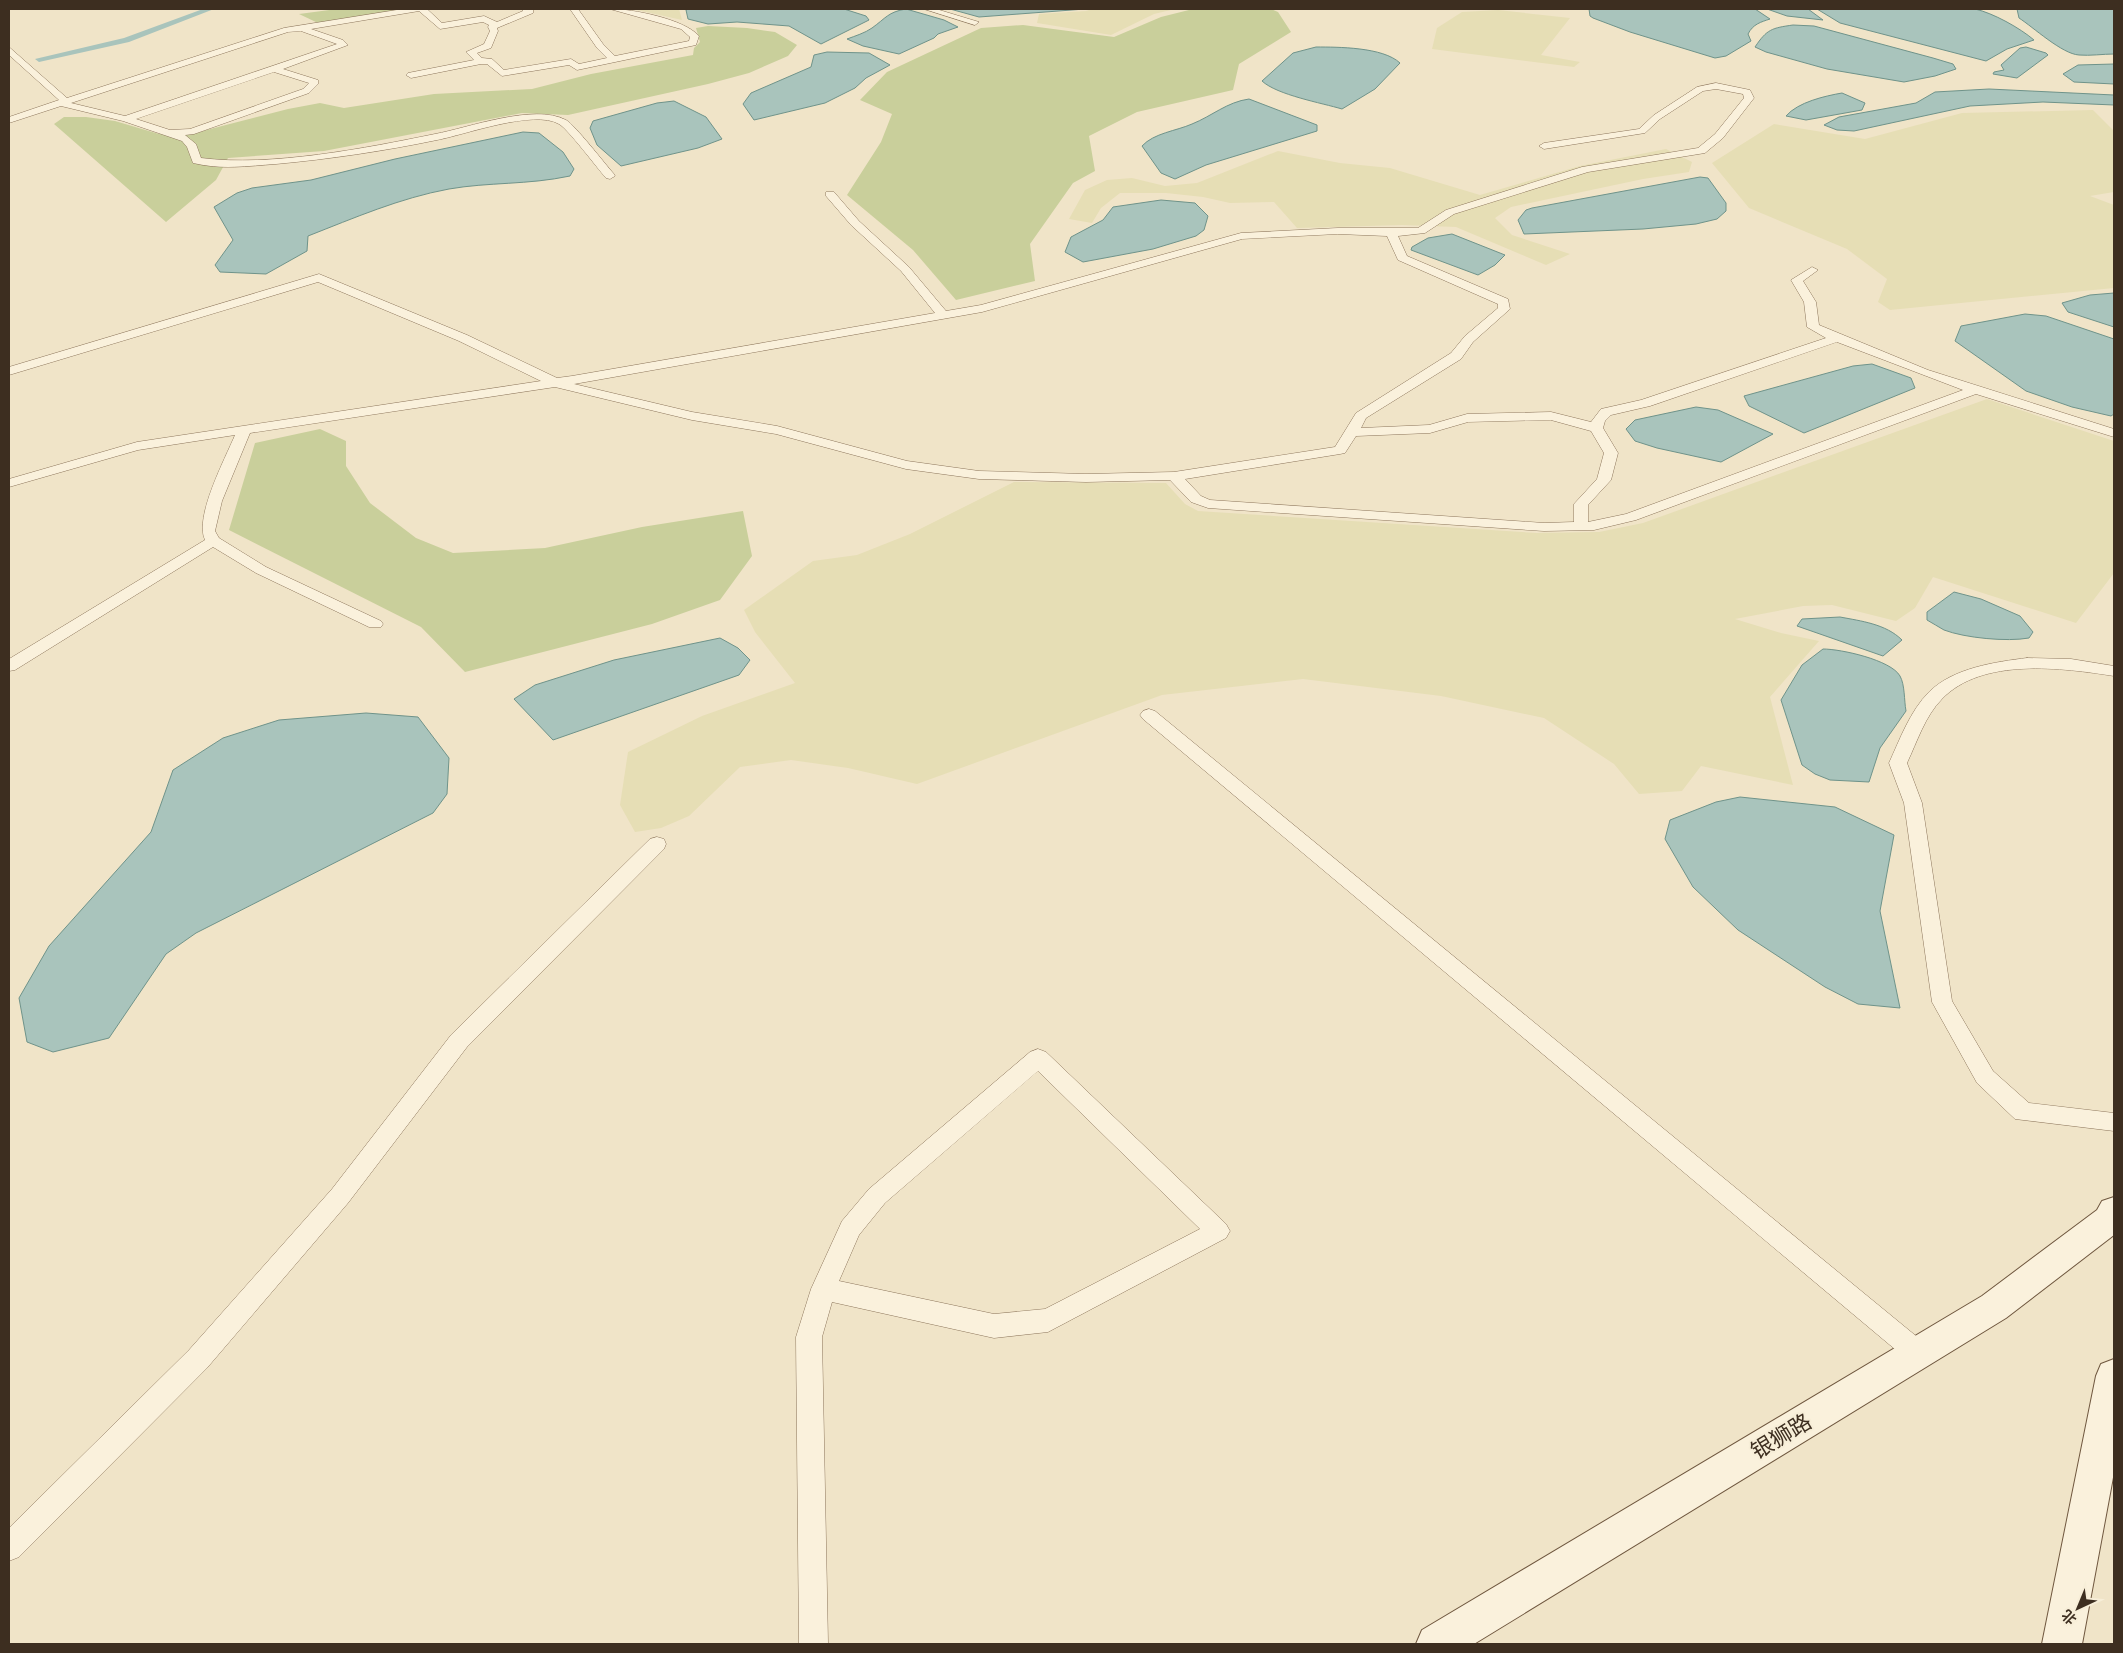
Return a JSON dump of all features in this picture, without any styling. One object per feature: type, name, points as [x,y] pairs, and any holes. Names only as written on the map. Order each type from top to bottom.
[{"type":"main road","name":"银狮路","points":[[1436,1644],[1994,1307],[2109,1220],[2114,1211]]},
{"type":"main road","points":[[2062,1644],[2114,1376]]},
{"type":"street","points":[[9,120],[255,33],[386,9]]},
{"type":"street","points":[[62,100],[287,30],[417,9]]},
{"type":"street","points":[[422,9],[440,26],[484,19],[496,25]]},
{"type":"street","points":[[481,60],[470,52],[488,46],[494,31],[492,27],[530,11],[526,9]]},
{"type":"street","points":[[574,9],[600,46],[613,59]]},
{"type":"street","points":[[411,75],[481,60],[490,61],[502,73],[571,62],[577,67],[685,47],[693,43],[695,36],[684,27],[614,9]]},
{"type":"street","points":[[928,9],[975,22]]},
{"type":"street","points":[[126,119],[344,45],[301,28]]},
{"type":"street","points":[[9,50],[62,100],[186,139],[192,146],[196,161],[228,165],[346,154],[438,137],[476,126],[524,118],[548,118],[563,122],[610,176]]},
{"type":"street","points":[[172,134],[191,132],[306,91],[316,82],[274,70]]},
{"type":"street","points":[[9,483],[137,446],[556,382],[982,308],[1241,236],[1421,231],[1450,212],[1586,169],[1701,151],[1719,136],[1749,98],[1747,92],[1734,89],[1716,86],[1700,88],[1657,116],[1642,131],[1544,146]]},
{"type":"street","points":[[830,194],[855,222],[905,269],[943,315]]},
{"type":"street","points":[[9,371],[319,278],[463,338],[556,382],[692,416],[777,430],[906,465],[979,475],[1086,478],[1174,476],[1340,450],[1361,416],[1456,356],[1469,339],[1504,309],[1504,302],[1402,258],[1391,232]]},
{"type":"street","points":[[1812,270],[1797,280],[1810,302],[1813,327],[1837,338],[1976,390],[2114,433]]},
{"type":"street","points":[[1581,526],[1581,504],[1604,480],[1610,453],[1596,428],[1598,420],[1606,412],[1645,403],[1837,338]]},
{"type":"street","points":[[1174,476],[1196,499],[1208,504],[1544,527],[1594,526],[1631,517],[1976,390]]},
{"type":"street","points":[[1352,432],[1430,429],[1467,418],[1551,416],[1596,428]]},
{"type":"street","points":[[244,430],[215,501],[208,531],[213,541],[261,570],[375,624]]},
{"type":"street","points":[[9,666],[213,541]]},
{"type":"street","points":[[2114,671],[2095,666],[2049,663],[2008,665],[1974,676],[1942,690],[1919,718],[1898,763],[1912,803],[1916,822],[1942,1002],[1985,1077],[2023,1112],[2114,1122]]},
{"type":"street","points":[[1149,715],[1918,1353]]},
{"type":"street","points":[[9,1547],[198,1359],[340,1196],[459,1041],[657,844]]},
{"type":"street","points":[[813,1644],[809,1337],[823,1289],[850,1228],[877,1196],[1038,1058],[1218,1231],[1048,1320],[994,1326],[823,1289]]},
{"type":"shaded area","points":[[641,9],[679,9],[682,20],[637,10]]},
{"type":"shaded area","points":[[1092,9],[1175,9],[1154,14],[1111,35],[1037,23],[1039,14]]},
{"type":"shaded area","points":[[1498,10],[1570,18],[1541,55],[1580,62],[1574,67],[1432,49],[1437,28],[1462,12]]},
{"type":"shaded area","points":[[2093,110],[2114,131],[2114,192],[2090,196],[2114,205],[2114,288],[1890,310],[1878,302],[1887,279],[1847,249],[1749,208],[1712,163],[1774,124],[1865,139],[1962,113]]},
{"type":"shaded area","points":[[1666,149],[1692,162],[1689,172],[1643,179],[1511,207],[1495,218],[1512,235],[1570,254],[1546,265],[1456,227],[1402,225],[1297,228],[1274,202],[1230,203],[1203,197],[1166,193],[1120,193],[1101,208],[1092,223],[1069,219],[1085,190],[1107,180],[1132,178],[1165,186],[1197,183],[1278,151],[1340,163],[1390,168],[1480,195],[1580,166]]},
{"type":"shaded area","points":[[1987,399],[2114,441],[2114,573],[2076,623],[1933,577],[1915,608],[1896,621],[1832,605],[1803,606],[1735,619],[1781,633],[1819,641],[1770,697],[1793,785],[1701,766],[1682,791],[1639,794],[1614,764],[1544,718],[1441,696],[1303,679],[1162,695],[917,784],[848,768],[791,760],[740,767],[689,816],[661,828],[635,832],[620,805],[628,752],[702,716],[795,683],[755,632],[744,610],[813,561],[857,555],[910,534],[1014,482],[1166,483],[1185,504],[1198,511],[1537,533],[1599,532],[1643,523]]},
{"type":"green space","points":[[337,9],[408,9],[318,23],[299,14]]},
{"type":"green space","points":[[1193,9],[1271,9],[1278,12],[1291,32],[1239,64],[1233,90],[1137,112],[1089,136],[1095,171],[1073,183],[1030,244],[1035,281],[956,300],[913,250],[847,195],[881,142],[892,114],[860,100],[887,72],[981,28],[1023,25],[1114,37],[1161,17]]},
{"type":"green space","points":[[708,26],[775,32],[797,45],[788,56],[749,73],[568,115],[522,113],[324,151],[228,158],[216,180],[166,222],[54,124],[64,117],[86,117],[115,121],[159,134],[187,135],[288,109],[320,103],[344,108],[434,94],[532,89],[591,74],[693,55],[694,48],[700,42],[696,28]]},
{"type":"green space","points":[[320,429],[346,441],[346,466],[370,503],[416,538],[453,553],[545,548],[642,527],[743,511],[752,556],[720,600],[652,624],[465,672],[421,627],[229,530],[255,443]]},
{"type":"water","points":[[844,9],[866,16],[869,20],[821,44],[789,26],[737,22],[708,24],[688,19],[686,10]]},
{"type":"water","points":[[906,9],[944,20],[958,27],[938,34],[934,38],[899,54],[863,46],[847,39],[869,30],[891,14]]},
{"type":"water","points":[[950,9],[1085,9],[979,17]]},
{"type":"water","points":[[1589,9],[1755,9],[1770,19],[1752,28],[1748,34],[1751,41],[1726,56],[1715,58],[1630,32],[1593,18],[1590,16]]},
{"type":"water","points":[[1767,9],[1808,9],[1823,20],[1787,16]]},
{"type":"water","points":[[1817,9],[1975,9],[2006,22],[2034,40],[2007,49],[1986,61],[1840,23]]},
{"type":"water","points":[[2017,9],[2114,9],[2114,54],[2079,55],[2064,50],[2019,18]]},
{"type":"water","points":[[1793,25],[1814,26],[1933,58],[1953,64],[1956,69],[1935,76],[1904,82],[1827,69],[1766,52],[1755,47],[1763,36],[1771,30]]},
{"type":"water","points":[[1316,47],[1372,51],[1383,54],[1400,63],[1375,89],[1342,109],[1300,98],[1269,86],[1262,81],[1293,53]]},
{"type":"water","points":[[2026,47],[2048,55],[2017,78],[1993,74],[1994,72],[2004,70],[2001,65],[2020,48]]},
{"type":"water","points":[[827,52],[869,53],[890,65],[866,78],[855,88],[825,103],[754,120],[743,104],[751,93],[811,67],[814,55]]},
{"type":"water","points":[[2114,64],[2114,84],[2074,82],[2063,74],[2078,65]]},
{"type":"water","points":[[1989,89],[2114,95],[2114,105],[2043,102],[1970,106],[1854,131],[1837,130],[1824,125],[1839,117],[1916,103],[1935,92]]},
{"type":"water","points":[[1842,93],[1865,103],[1862,110],[1806,120],[1786,116],[1805,103]]},
{"type":"water","points":[[1249,99],[1317,125],[1317,131],[1206,165],[1175,179],[1161,173],[1142,146],[1159,135],[1192,124],[1227,106]]},
{"type":"water","points":[[674,101],[706,117],[722,139],[698,148],[621,166],[597,145],[590,128],[593,121],[657,103]]},
{"type":"water","points":[[523,132],[539,133],[563,152],[574,169],[570,176],[539,181],[449,189],[395,203],[308,236],[307,251],[266,274],[220,272],[215,265],[233,240],[214,207],[237,193],[252,188],[311,180],[395,159]]},
{"type":"water","points":[[1700,177],[1708,178],[1726,203],[1726,211],[1717,219],[1696,224],[1643,229],[1524,234],[1518,220],[1526,210],[1532,208]]},
{"type":"water","points":[[1161,200],[1195,203],[1208,216],[1204,230],[1196,236],[1153,249],[1083,262],[1065,252],[1071,237],[1103,220],[1113,207]]},
{"type":"water","points":[[1452,234],[1505,255],[1495,265],[1478,275],[1411,250],[1412,247],[1428,238]]},
{"type":"water","points":[[2114,293],[2114,327],[2068,312],[2062,303],[2090,295]]},
{"type":"water","points":[[2025,314],[2046,316],[2114,339],[2114,414],[2111,416],[2072,407],[2026,391],[1955,341],[1961,326]]},
{"type":"water","points":[[1872,364],[1911,378],[1915,388],[1804,433],[1749,406],[1744,396],[1853,366]]},
{"type":"water","points":[[1696,407],[1718,410],[1773,434],[1721,462],[1657,448],[1635,441],[1626,429],[1635,420]]},
{"type":"water","points":[[1954,592],[1981,599],[2020,616],[2033,632],[2029,638],[2009,640],[1986,638],[1953,633],[1927,620],[1927,612]]},
{"type":"water","points":[[1840,617],[1881,627],[1889,630],[1902,640],[1883,656],[1797,626],[1802,619]]},
{"type":"water","points":[[720,638],[738,648],[750,660],[739,675],[553,740],[514,699],[535,685],[614,660]]},
{"type":"water","points":[[1823,649],[1853,653],[1876,660],[1895,670],[1902,680],[1906,711],[1880,748],[1869,782],[1830,780],[1815,774],[1802,765],[1781,700],[1802,665]]},
{"type":"water","points":[[366,713],[418,717],[449,758],[447,794],[433,813],[196,933],[166,954],[109,1038],[53,1052],[27,1042],[19,998],[49,946],[151,832],[173,770],[223,738],[279,720]]},
{"type":"water","points":[[1740,797],[1835,807],[1894,835],[1880,911],[1900,1008],[1858,1004],[1825,987],[1738,930],[1693,887],[1665,839],[1670,820],[1716,802]]},
{"type":"waterway","points":[[39,59],[126,40],[210,9]]}]
